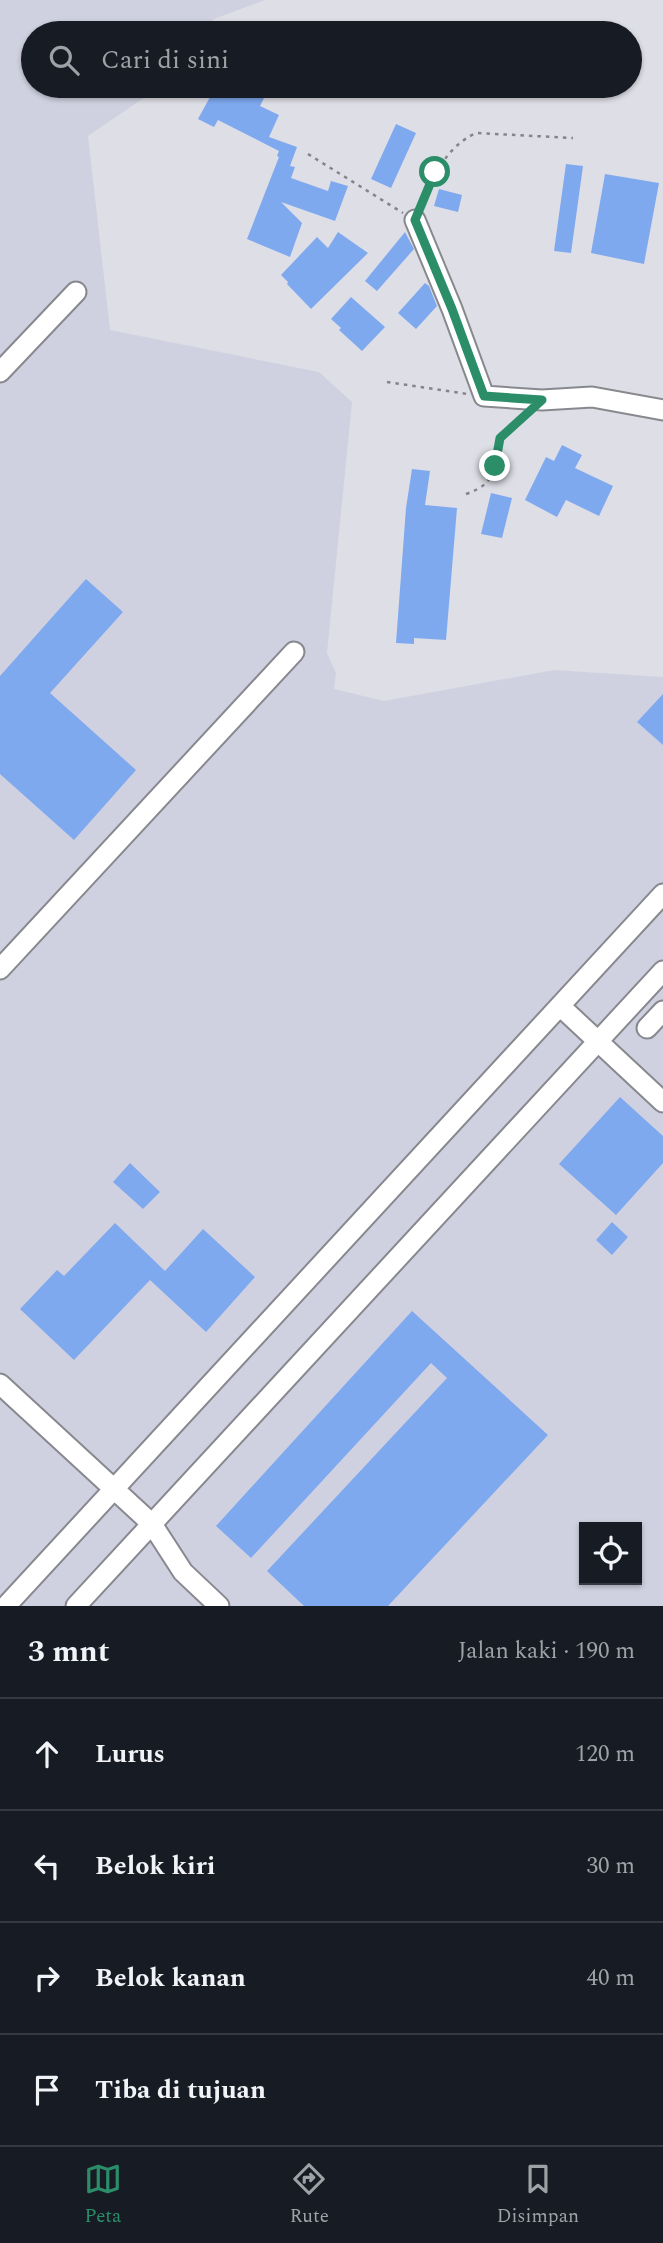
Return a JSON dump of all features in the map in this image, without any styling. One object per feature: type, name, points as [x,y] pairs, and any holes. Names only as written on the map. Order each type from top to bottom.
[{"type":"street","points":[[415,220],[484,396],[542,400],[592,397],[663,410]]},
{"type":"street","points":[[0,372],[76,292]]},
{"type":"street","points":[[0,969],[294,652]]},
{"type":"street","points":[[6,1606],[663,894]]},
{"type":"street","points":[[76,1606],[663,971]]},
{"type":"street","points":[[559,1006],[663,1102]]},
{"type":"street","points":[[647,1028],[663,1011]]},
{"type":"street","points":[[0,1384],[152,1524],[183,1573],[219,1606]]},
{"type":"path","points":[[308,154],[415,220],[435,172],[462,140],[476,133],[491,132],[573,138]]},
{"type":"path","points":[[387,382],[484,396]]},
{"type":"path","points":[[466,494],[488,481],[495,466],[500,438],[542,400]]},
{"type":"shaded area","points":[[0,0],[265,0],[212,21],[21,21],[21,98],[143,98],[88,136],[110,330],[319,372],[352,402],[327,653],[336,673],[334,689],[384,701],[554,670],[663,677],[663,1606],[0,1606]]},
{"type":"building","points":[[209,98],[264,98],[260,106],[279,115],[269,137],[297,147],[290,166],[295,167],[291,178],[328,191],[331,181],[348,186],[335,221],[281,202],[302,223],[290,257],[247,239],[279,151],[218,120],[214,127],[198,119]]},
{"type":"building","points":[[396,124],[416,133],[391,188],[371,179]]},
{"type":"building","points":[[566,164],[583,166],[571,253],[554,251]]},
{"type":"building","points":[[605,174],[659,183],[644,264],[591,253]]},
{"type":"building","points":[[439,189],[462,195],[458,212],[434,206]]},
{"type":"building","points":[[338,232],[368,253],[311,309],[281,275],[317,237],[328,248]]},
{"type":"building","points":[[405,232],[414,249],[377,291],[365,281]]},
{"type":"building","points":[[425,283],[429,286],[437,306],[416,329],[398,313]]},
{"type":"building","points":[[351,297],[385,327],[362,351],[331,319]]},
{"type":"building","points":[[562,445],[582,455],[575,468],[613,486],[599,516],[566,500],[557,517],[525,500],[546,457],[554,461]]},
{"type":"building","points":[[412,469],[430,471],[425,505],[457,508],[446,640],[414,638],[414,644],[396,643],[406,508]]},
{"type":"building","points":[[491,493],[512,498],[502,538],[481,534]]},
{"type":"building","points":[[86,579],[123,612],[50,693],[136,770],[74,840],[0,774],[0,676]]},
{"type":"building","points":[[663,694],[663,745],[637,722]]},
{"type":"building","points":[[620,1097],[663,1136],[663,1163],[616,1215],[559,1164]]},
{"type":"building","points":[[130,1163],[160,1192],[143,1209],[113,1182]]},
{"type":"building","points":[[612,1222],[628,1237],[612,1255],[596,1240]]},
{"type":"building","points":[[115,1223],[165,1271],[203,1229],[255,1277],[206,1332],[150,1280],[74,1360],[20,1309],[57,1270],[64,1276]]},
{"type":"building","points":[[412,1311],[548,1435],[388,1606],[304,1606],[267,1571],[447,1378],[431,1363],[251,1558],[216,1526]]},
{"type":"route","points":[[435,172],[415,220],[484,396],[542,400],[500,438],[496,447],[495,466]]}]
